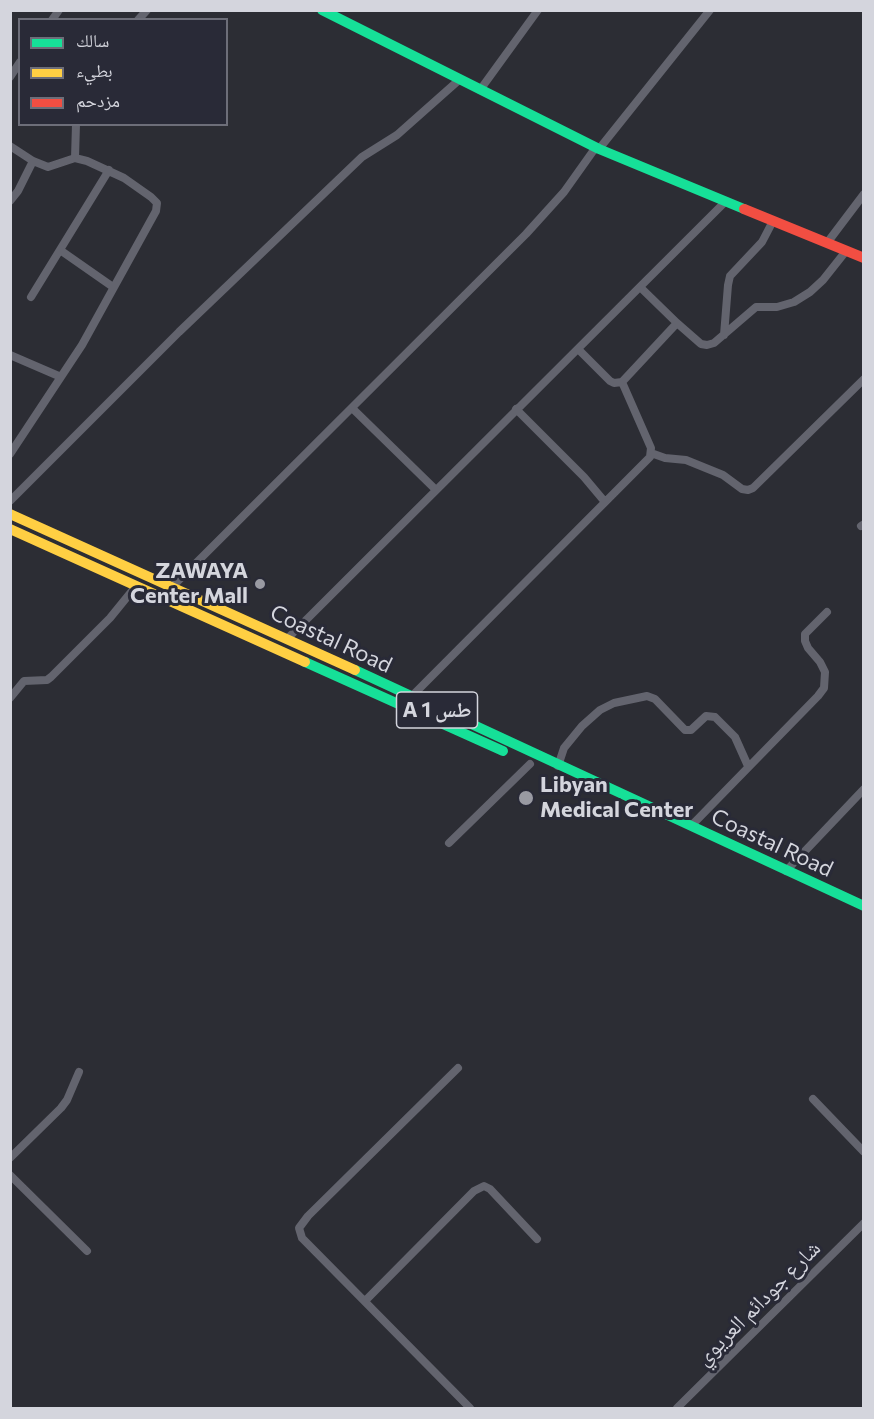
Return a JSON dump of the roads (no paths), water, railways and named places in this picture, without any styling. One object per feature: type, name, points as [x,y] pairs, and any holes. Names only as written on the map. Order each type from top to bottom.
[{"type":"main road","points":[[322,10],[597,148],[864,258]]},
{"type":"main road","name":"Coastal Road","points":[[10,514],[287,639],[864,906]]},
{"type":"main road","name":"Coastal Road","points":[[10,529],[864,917]]},
{"type":"street","points":[[480,90],[538,10]]},
{"type":"street","points":[[171,588],[525,234],[564,192],[710,10]]},
{"type":"street","points":[[10,501],[159,352],[362,157],[397,135],[459,80]]},
{"type":"street","points":[[75,158],[76,126]]},
{"type":"street","points":[[10,146],[33,161],[50,167],[75,158],[109,170],[152,197],[157,203],[156,211],[82,345],[10,454]]},
{"type":"street","points":[[10,201],[18,191],[33,161]]},
{"type":"street","points":[[31,297],[109,170]]},
{"type":"street","points":[[827,243],[864,194]]},
{"type":"street","points":[[287,639],[725,202]]},
{"type":"street","points":[[724,335],[730,276],[762,243],[773,221]]},
{"type":"street","points":[[60,250],[113,287]]},
{"type":"street","points":[[640,287],[701,344],[707,345],[724,335],[756,307],[777,307],[794,302],[810,292],[823,280],[846,251]]},
{"type":"street","points":[[578,349],[610,381],[622,382],[677,323]]},
{"type":"street","points":[[10,355],[61,377]]},
{"type":"street","points":[[651,453],[665,458],[686,460],[723,475],[742,489],[748,490],[753,488],[864,379]]},
{"type":"street","points":[[411,698],[650,457],[651,453],[622,382]]},
{"type":"street","points":[[352,408],[436,490]]},
{"type":"street","points":[[516,409],[584,477],[605,502]]},
{"type":"street","points":[[10,698],[24,681],[47,680],[51,677],[110,618],[136,586]]},
{"type":"street","points":[[690,827],[824,688],[825,672],[805,641],[806,634],[827,612]]},
{"type":"street","points":[[558,766],[564,747],[600,710],[614,703],[647,696],[655,699],[685,730],[691,729],[706,716],[716,717],[735,737],[748,766]]},
{"type":"street","points":[[449,843],[519,759]]},
{"type":"street","points":[[786,871],[864,789]]},
{"type":"street","points":[[458,1068],[308,1216],[299,1228],[302,1238],[470,1408]]},
{"type":"street","points":[[10,1158],[61,1108],[79,1072]]},
{"type":"street","points":[[813,1099],[864,1152]]},
{"type":"street","points":[[10,1175],[87,1251]]},
{"type":"street","points":[[364,1301],[474,1191],[484,1186],[490,1189],[537,1239]]},
{"type":"street","name":"شارع جودائم العريوي","points":[[677,1408],[864,1223]]},
{"type":"place","name":"ZAWAYA Center Mall","points":[[260,584]]},
{"type":"place","name":"Libyan Medical Center","points":[[526,798]]}]
